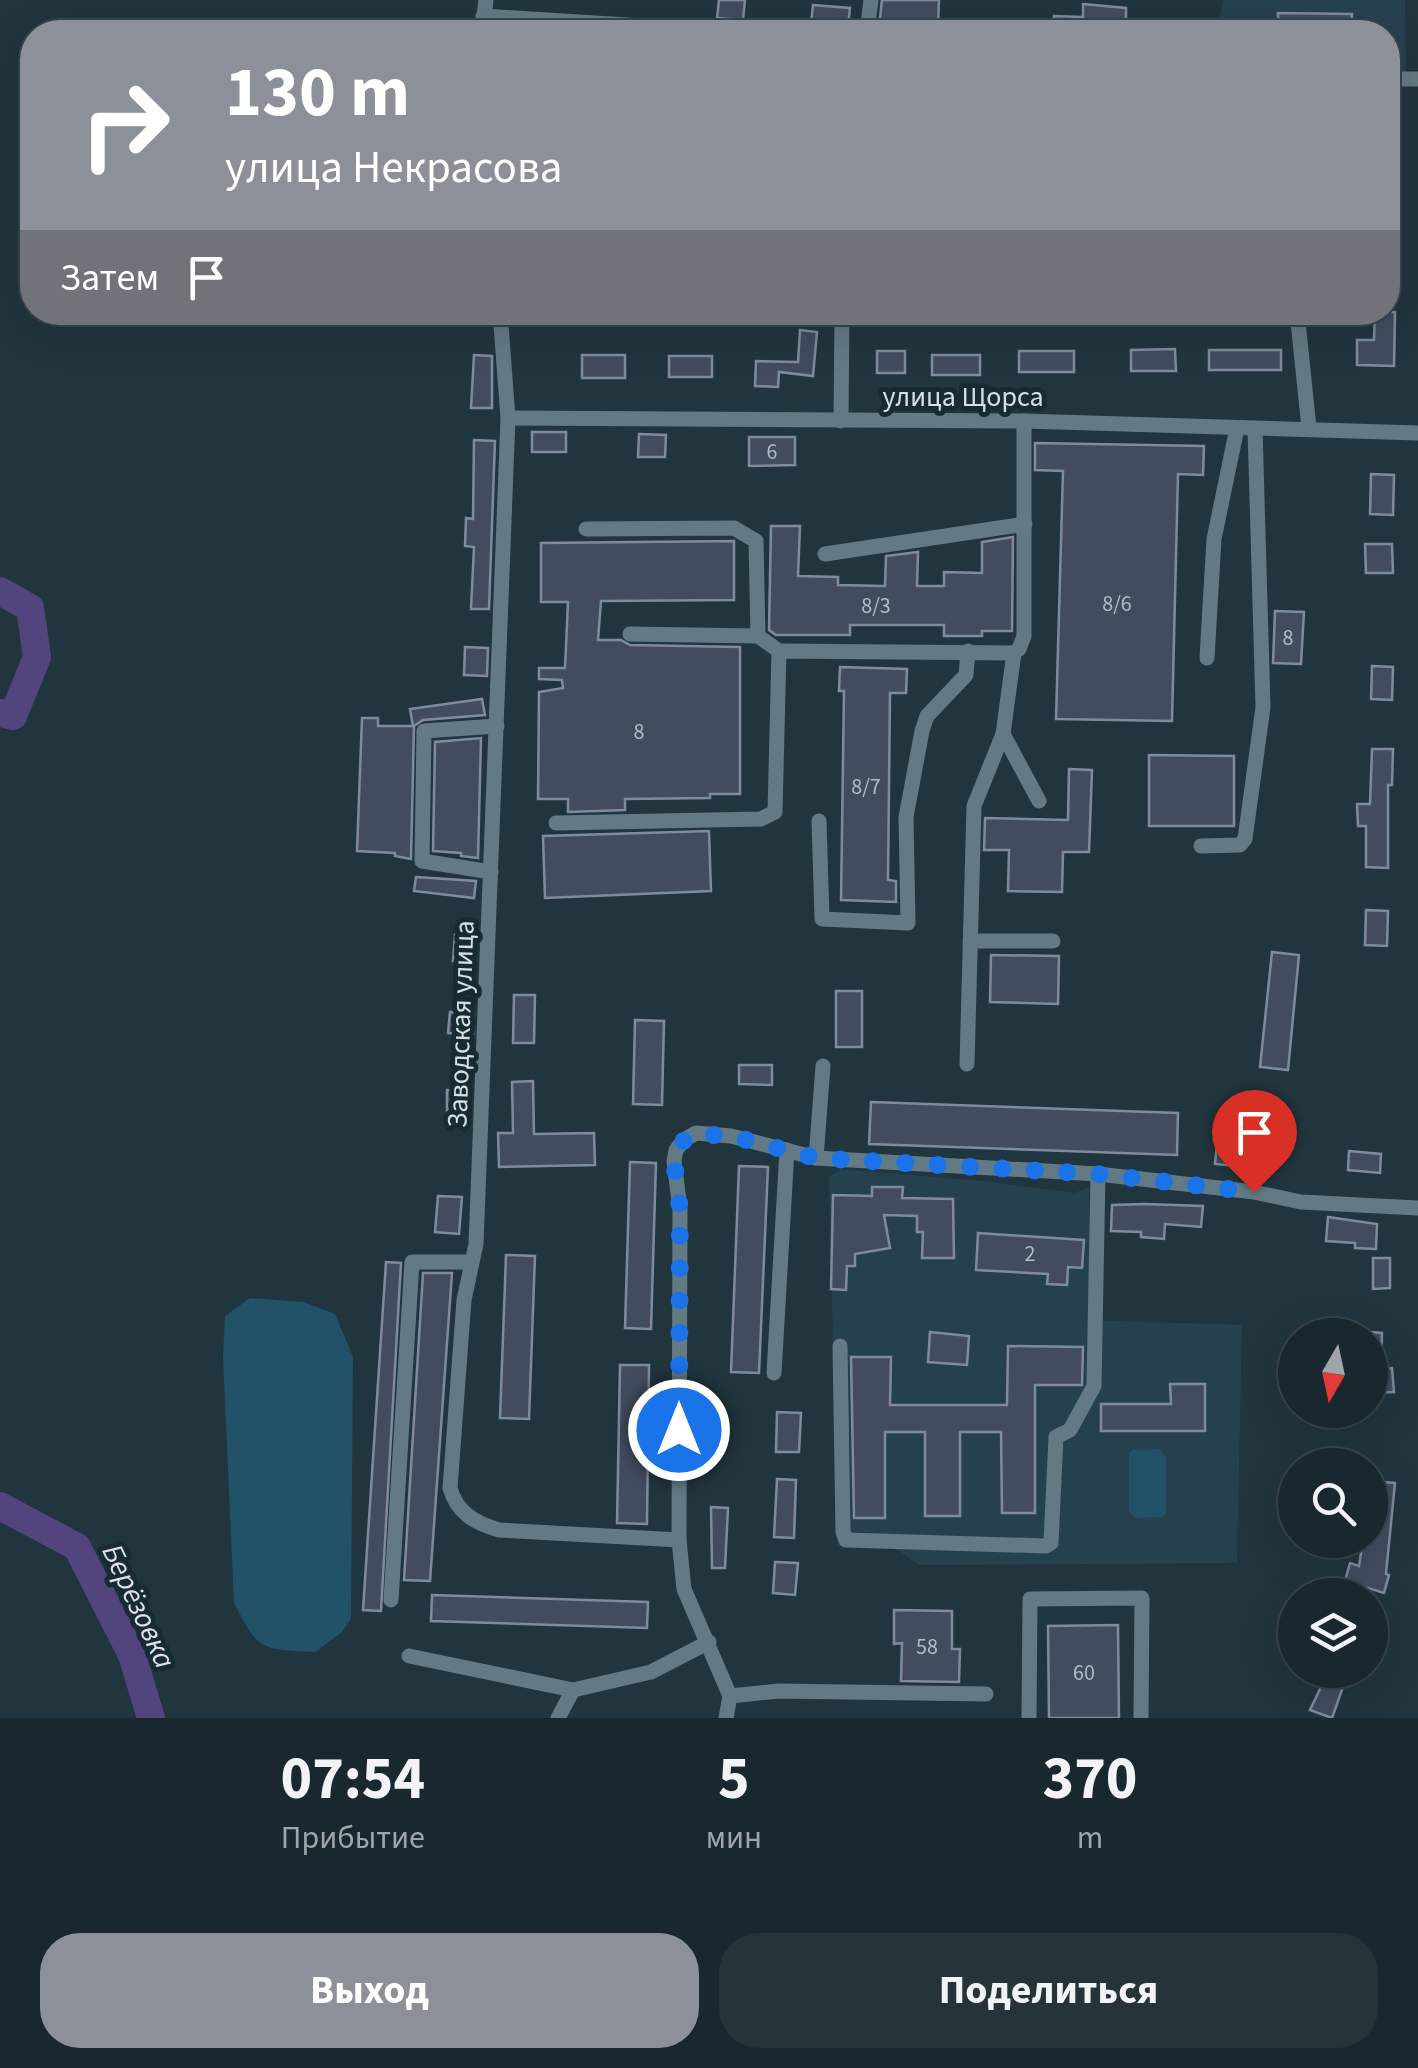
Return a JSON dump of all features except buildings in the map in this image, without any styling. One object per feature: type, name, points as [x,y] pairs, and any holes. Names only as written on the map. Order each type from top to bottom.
[{"type":"street","points":[[484,16],[548,20]]},
{"type":"street","name":"Заводская улица","points":[[501,325],[508,418],[476,1244],[464,1300],[450,1488],[461,1511],[472,1520],[499,1530],[679,1540]]},
{"type":"street","points":[[841,421],[842,325]]},
{"type":"street","points":[[1299,325],[1309,428]]},
{"type":"street","name":"улица Щорса","points":[[508,418],[1024,421],[1418,433]]},
{"type":"street","points":[[630,634],[758,636],[779,651],[1014,653],[1024,636],[1024,421]]},
{"type":"street","points":[[1207,658],[1214,539],[1237,428]]},
{"type":"street","points":[[1201,846],[1240,845],[1245,840],[1263,708],[1254,428]]},
{"type":"street","points":[[826,554],[1024,524]]},
{"type":"street","points":[[586,529],[734,528],[756,540],[758,636]]},
{"type":"street","points":[[556,823],[762,818],[775,812],[779,651]]},
{"type":"street","points":[[819,821],[822,919],[908,923],[906,817],[922,732],[927,716],[966,675],[968,651]]},
{"type":"street","points":[[967,1064],[974,806],[1003,734],[1014,653]]},
{"type":"street","points":[[491,872],[422,861],[424,731],[496,726]]},
{"type":"street","points":[[1003,734],[1039,801]]},
{"type":"street","points":[[970,941],[1053,941]]},
{"type":"street","points":[[816,1158],[823,1066]]},
{"type":"street","points":[[726,1718],[730,1696],[684,1590],[679,1540],[680,1209],[674,1161],[684,1140],[696,1134],[731,1136],[816,1158],[1098,1174],[1254,1192],[1301,1202],[1418,1208]]},
{"type":"street","points":[[774,1374],[787,1150]]},
{"type":"street","points":[[840,1346],[846,1540],[1046,1546],[1051,1543],[1056,1437],[1070,1430],[1094,1386],[1098,1174]]},
{"type":"street","points":[[392,1600],[412,1262],[470,1262]]},
{"type":"street","points":[[1028,1718],[1030,1599],[1142,1598],[1140,1718]]},
{"type":"street","points":[[409,1656],[573,1690],[651,1672],[709,1642]]},
{"type":"street","points":[[558,1718],[573,1690]]},
{"type":"street","points":[[730,1696],[778,1691],[986,1694]]},
{"type":"shaded area","points":[[1223,0],[1405,0],[1406,72],[1400,72],[1400,20],[1219,20]]},
{"type":"shaded area","points":[[841,1169],[1074,1193],[1089,1187],[1090,1320],[1242,1325],[1237,1563],[919,1565],[895,1548],[838,1546],[829,1178]]},
{"type":"shaded area","points":[[250,1298],[304,1302],[335,1314],[353,1357],[351,1619],[342,1632],[315,1652],[264,1645],[249,1630],[234,1602],[223,1357],[225,1316]]},
{"type":"shaded area","points":[[1159,1449],[1166,1458],[1166,1514],[1134,1518],[1129,1511],[1129,1453]]},
{"type":"waterway","name":"Берёзовка","points":[[0,591],[30,608],[37,657],[13,716],[0,713]]},
{"type":"waterway","name":"Берёзовка","points":[[0,1506],[77,1547],[132,1655],[151,1718]]},
{"type":"route","points":[[679,1430],[680,1209],[674,1161],[684,1140],[696,1134],[731,1136],[816,1158],[1098,1174],[1254,1192]]}]
